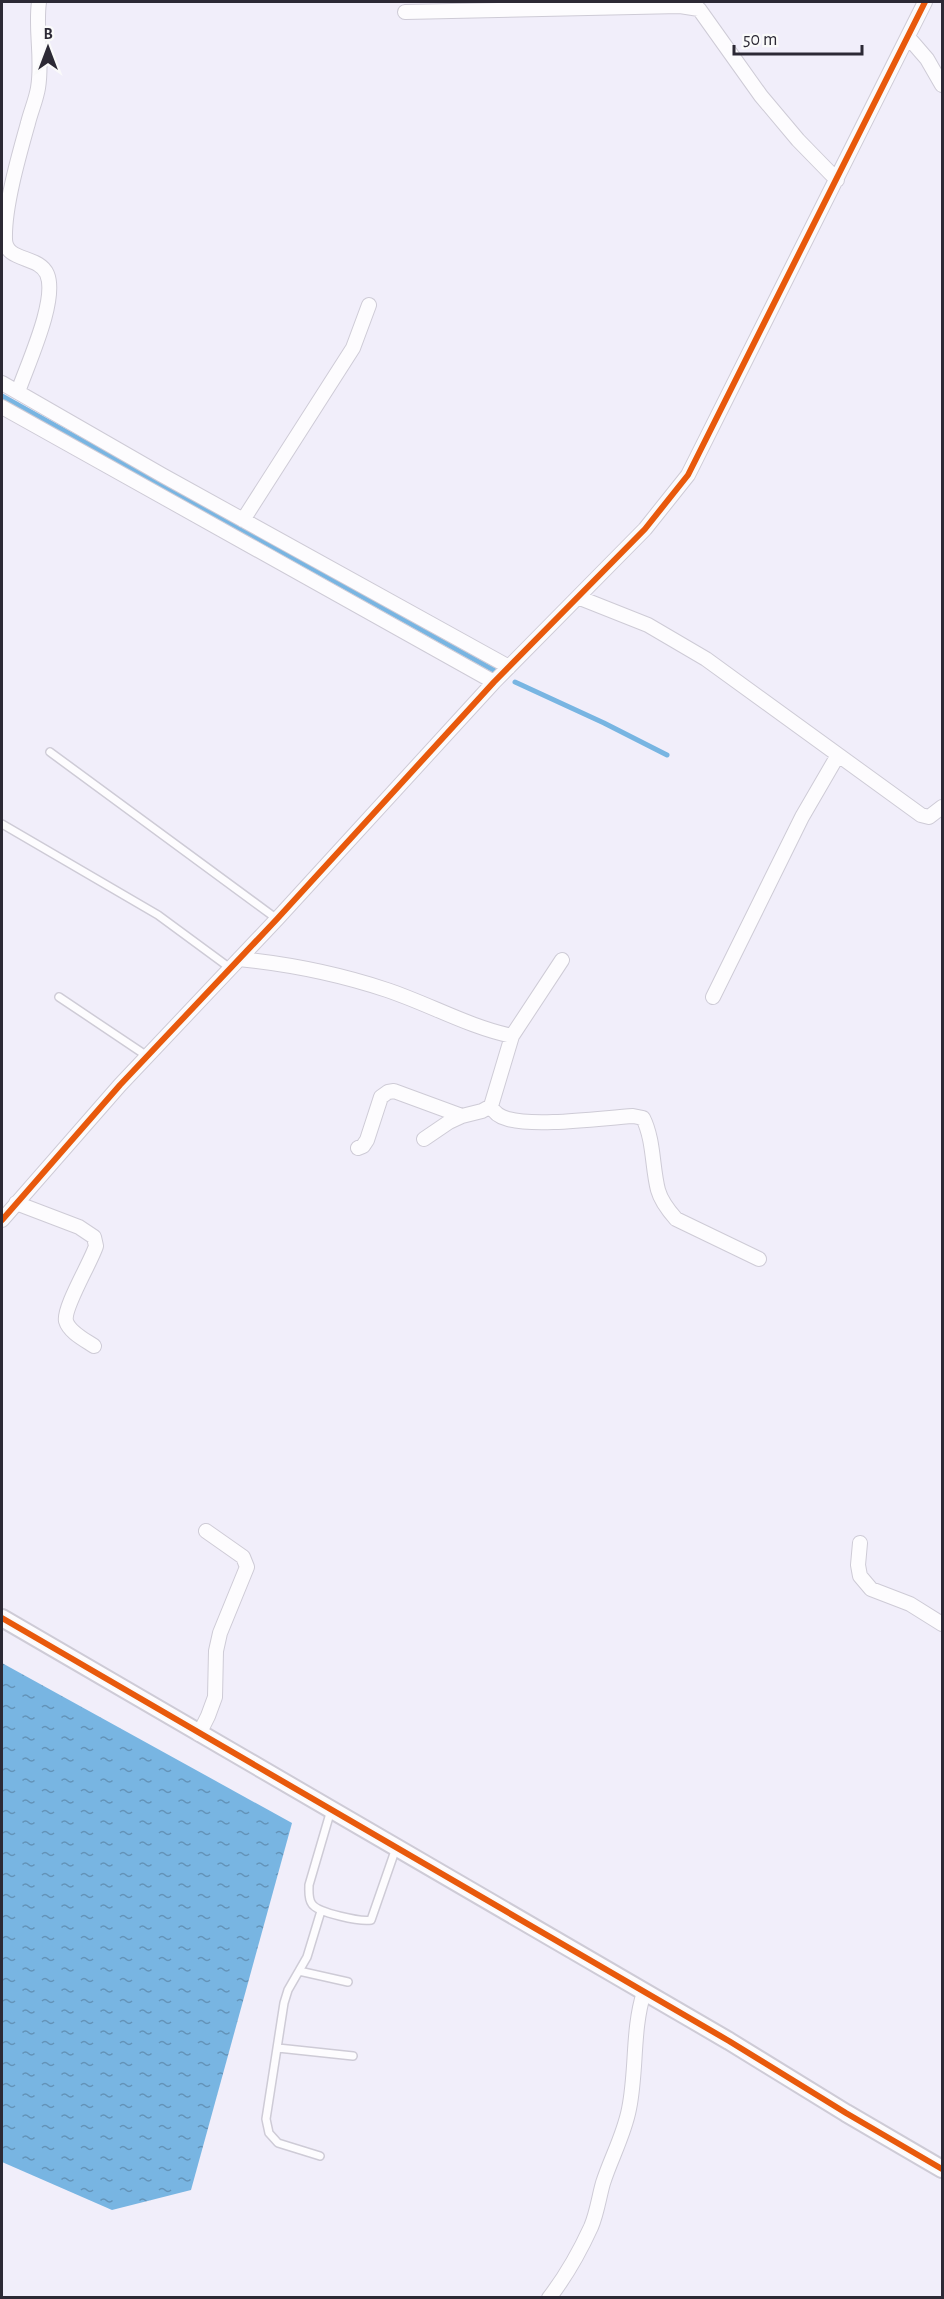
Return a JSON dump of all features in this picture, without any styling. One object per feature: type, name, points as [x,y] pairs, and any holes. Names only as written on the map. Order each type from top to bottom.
[{"type":"street","points":[[18,392],[48,308],[50,292],[48,276],[44,268],[37,262],[11,253],[5,241],[6,221],[17,167],[38,89],[39,2]]},
{"type":"street","points":[[2,1220],[147,1056],[277,919],[494,682],[580,598],[645,529],[688,475],[925,2]]},
{"type":"street","points":[[405,12],[680,6],[699,9],[761,96],[798,140],[837,180]]},
{"type":"street","points":[[908,37],[927,59],[942,85]]},
{"type":"street","points":[[243,520],[348,356],[369,305]]},
{"type":"street","points":[[2,382],[243,520],[510,667]]},
{"type":"street","points":[[2,407],[494,682]]},
{"type":"street","points":[[580,598],[648,625],[706,659],[921,814],[929,817],[942,807]]},
{"type":"street","points":[[713,997],[802,817],[838,755]]},
{"type":"street","points":[[424,1139],[462,1116],[491,1106],[512,1036],[562,960]]},
{"type":"street","points":[[234,964],[276,962],[304,968],[387,990],[491,1032],[512,1036]]},
{"type":"street","points":[[358,1148],[363,1146],[367,1140],[381,1097],[388,1092],[394,1091],[462,1116]]},
{"type":"street","points":[[491,1106],[498,1115],[510,1120],[537,1122],[633,1116],[643,1118],[650,1138],[658,1191],[667,1209],[676,1219],[759,1259]]},
{"type":"street","points":[[16,1203],[79,1227],[94,1237],[96,1246],[67,1309],[66,1321],[73,1331],[94,1346]]},
{"type":"street","points":[[199,1734],[215,1696],[216,1651],[220,1633],[247,1567],[243,1557],[206,1531]]},
{"type":"street","points":[[860,1543],[858,1565],[860,1576],[871,1589],[910,1604],[942,1624]]},
{"type":"street","points":[[2,1618],[644,1992],[942,2169]]},
{"type":"street","points":[[549,2298],[563,2280],[591,2227],[603,2184],[622,2133],[629,2110],[634,2068],[636,2015],[644,1992]]},
{"type":"lane","points":[[51,752],[277,919]]},
{"type":"lane","points":[[2,824],[158,915],[234,964]]},
{"type":"lane","points":[[59,998],[147,1056]]},
{"type":"lane","points":[[331,1810],[309,1885],[312,1905],[321,1911],[371,1920],[396,1848]]},
{"type":"lane","points":[[320,2156],[278,2143],[269,2133],[266,2119],[284,2003],[288,1990],[307,1957],[321,1911]]},
{"type":"lane","points":[[299,1971],[348,1982]]},
{"type":"lane","points":[[278,2048],[353,2056]]},
{"type":"water","points":[[2,1663],[292,1823],[191,2190],[112,2210],[2,2162]]},
{"type":"waterway","points":[[2,396],[497,672]]},
{"type":"waterway","points":[[515,682],[667,755]]},
{"type":"cycle path","points":[[2,1220],[120,1085],[277,919],[494,682],[645,529],[688,475],[925,2]]},
{"type":"cycle path","points":[[2,1618],[729,2041],[942,2169]]}]
